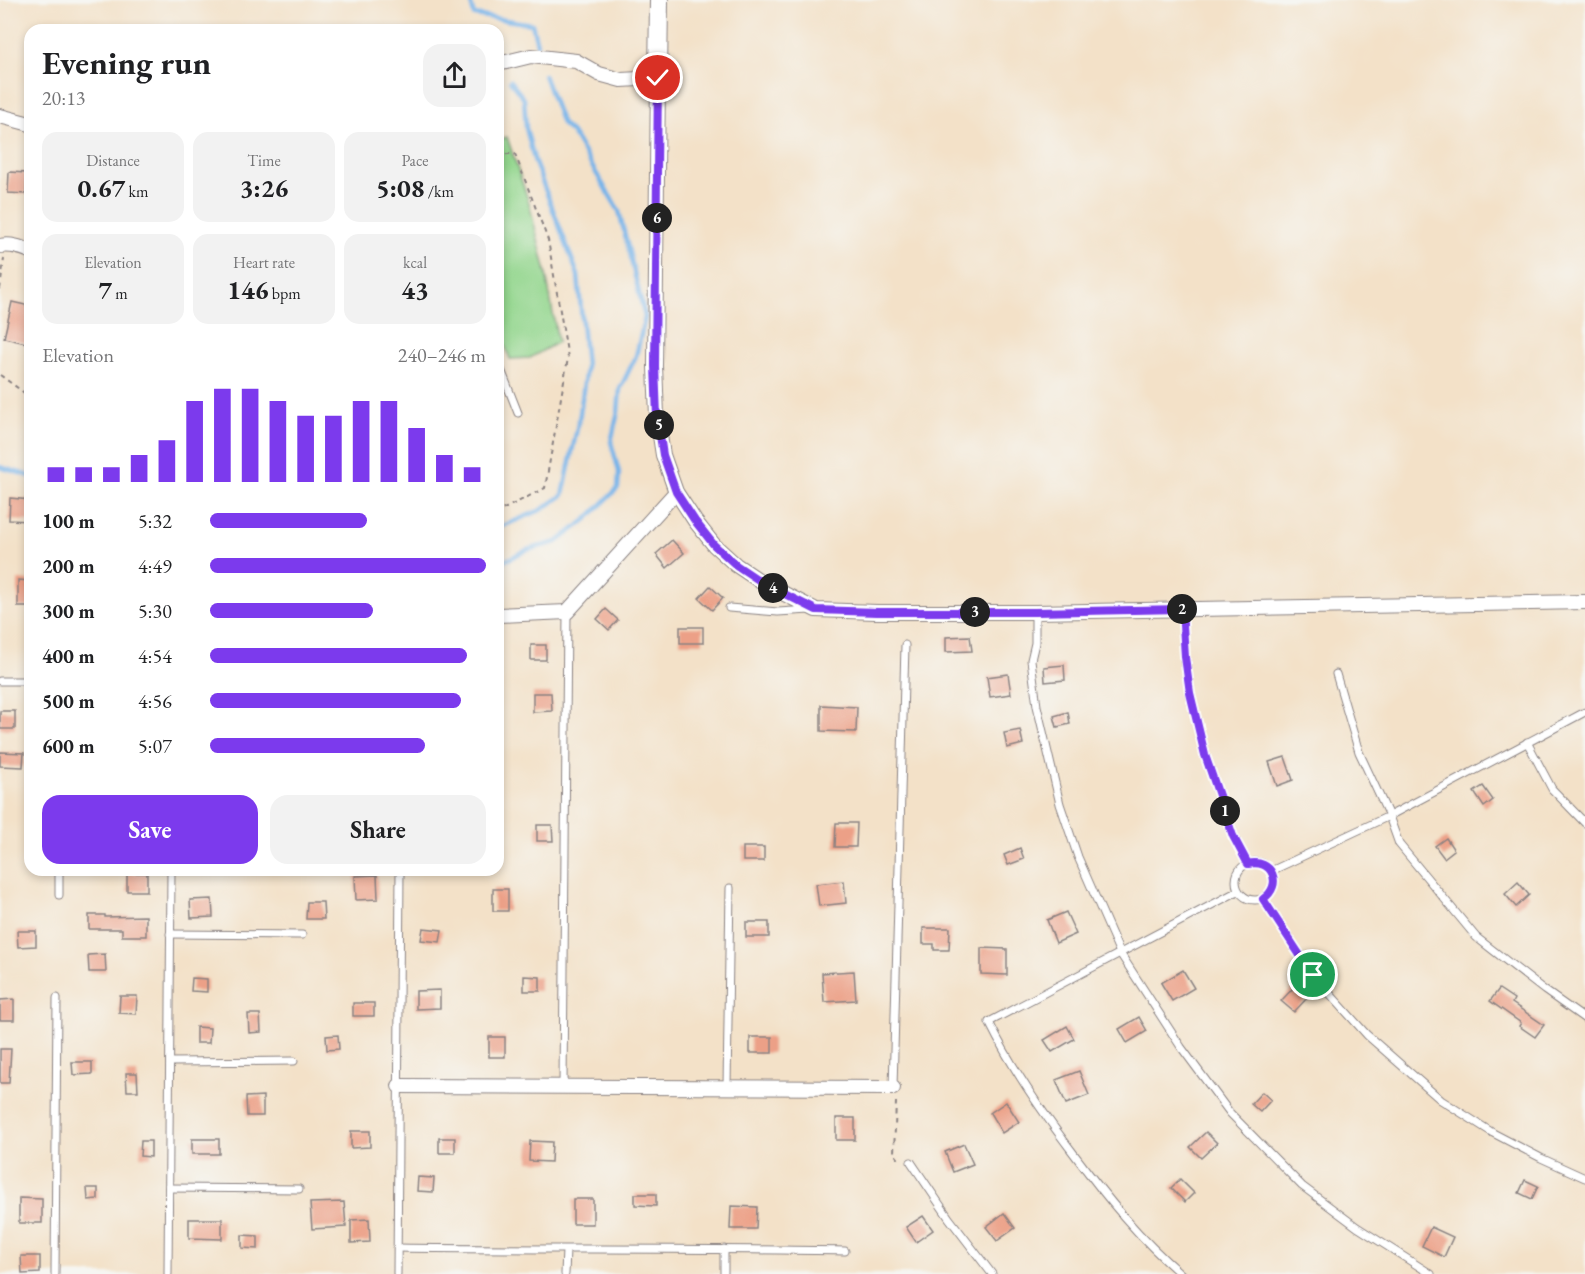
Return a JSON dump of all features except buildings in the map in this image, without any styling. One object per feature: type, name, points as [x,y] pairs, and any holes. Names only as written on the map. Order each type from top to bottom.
[{"type":"street","points":[[659,0],[656,376],[657,416],[663,455],[676,492],[695,521],[714,545],[736,565],[763,583],[816,610],[877,612],[1035,612],[1585,602]]},
{"type":"street","points":[[504,63],[531,56],[576,61],[599,74],[621,80],[658,78]]},
{"type":"street","points":[[0,116],[24,122]]},
{"type":"street","points":[[3,246],[24,248]]},
{"type":"street","points":[[504,615],[567,612],[676,492]]},
{"type":"street","points":[[399,1086],[893,1088]]},
{"type":"lane","points":[[504,377],[518,413]]},
{"type":"lane","points":[[729,608],[778,612],[816,610]]},
{"type":"lane","points":[[1182,609],[1190,693],[1205,755],[1233,836],[1248,864]]},
{"type":"lane","points":[[563,1086],[567,612]]},
{"type":"lane","points":[[1035,612],[1035,643],[1031,660],[1037,706],[1060,804],[1078,857],[1120,953],[1181,1047],[1230,1113],[1302,1186],[1357,1227],[1431,1274]]},
{"type":"lane","points":[[893,1088],[905,645]]},
{"type":"lane","points":[[1336,674],[1359,752],[1389,816],[1399,844],[1476,937],[1585,1019]]},
{"type":"lane","points":[[0,681],[24,681]]},
{"type":"lane","points":[[1271,871],[1389,816],[1585,712]]},
{"type":"lane","points":[[1527,742],[1552,789],[1585,823]]},
{"type":"lane","points":[[1258,862],[1271,871],[1274,881],[1268,896],[1263,899],[1249,900],[1238,891],[1237,875],[1241,868],[1258,862]]},
{"type":"lane","points":[[59,876],[59,895]]},
{"type":"lane","points":[[168,1274],[171,876]]},
{"type":"lane","points":[[397,1274],[400,876]]},
{"type":"lane","points":[[727,1087],[730,888]]},
{"type":"lane","points":[[1180,1274],[1123,1216],[1044,1114],[989,1022],[1238,891]]},
{"type":"lane","points":[[1263,899],[1313,975],[1366,1035],[1441,1100],[1492,1133],[1585,1178]]},
{"type":"lane","points":[[170,934],[302,934]]},
{"type":"lane","points":[[55,1274],[57,998]]},
{"type":"lane","points":[[170,1062],[294,1061]]},
{"type":"lane","points":[[911,1162],[949,1218],[992,1274]]},
{"type":"lane","points":[[169,1188],[300,1189]]},
{"type":"lane","points":[[398,1248],[845,1251]]},
{"type":"lane","points":[[724,1249],[724,1274]]},
{"type":"lane","points":[[566,1250],[566,1274]]},
{"type":"path","points":[[504,156],[515,154],[548,240],[568,358],[545,488],[504,509]]},
{"type":"path","points":[[0,289],[3,246]]},
{"type":"path","points":[[0,375],[24,393]]},
{"type":"path","points":[[893,1088],[896,1103],[894,1153],[903,1164],[911,1162]]},
{"type":"green space","points":[[507,137],[529,203],[545,268],[558,342],[530,358],[510,359],[504,343],[504,138]]},
{"type":"waterway","points":[[470,0],[474,15],[532,24],[537,44]]},
{"type":"waterway","points":[[504,561],[527,550],[557,542],[587,519],[618,488],[619,472],[611,442],[618,412],[620,389],[636,356],[645,317],[619,211],[572,133],[562,124],[544,75]]},
{"type":"waterway","points":[[504,525],[541,510],[563,495],[580,414],[586,367],[578,275],[535,163],[526,128],[524,99],[510,81]]},
{"type":"waterway","points":[[0,467],[24,474]]},
{"type":"route","points":[[658,78],[655,366],[657,416],[663,455],[676,492],[695,521],[714,545],[736,565],[763,583],[816,610],[1035,612],[1182,609],[1190,693],[1205,755],[1233,836],[1248,864],[1258,862],[1271,871],[1273,887],[1268,896],[1263,899],[1313,975]]}]
